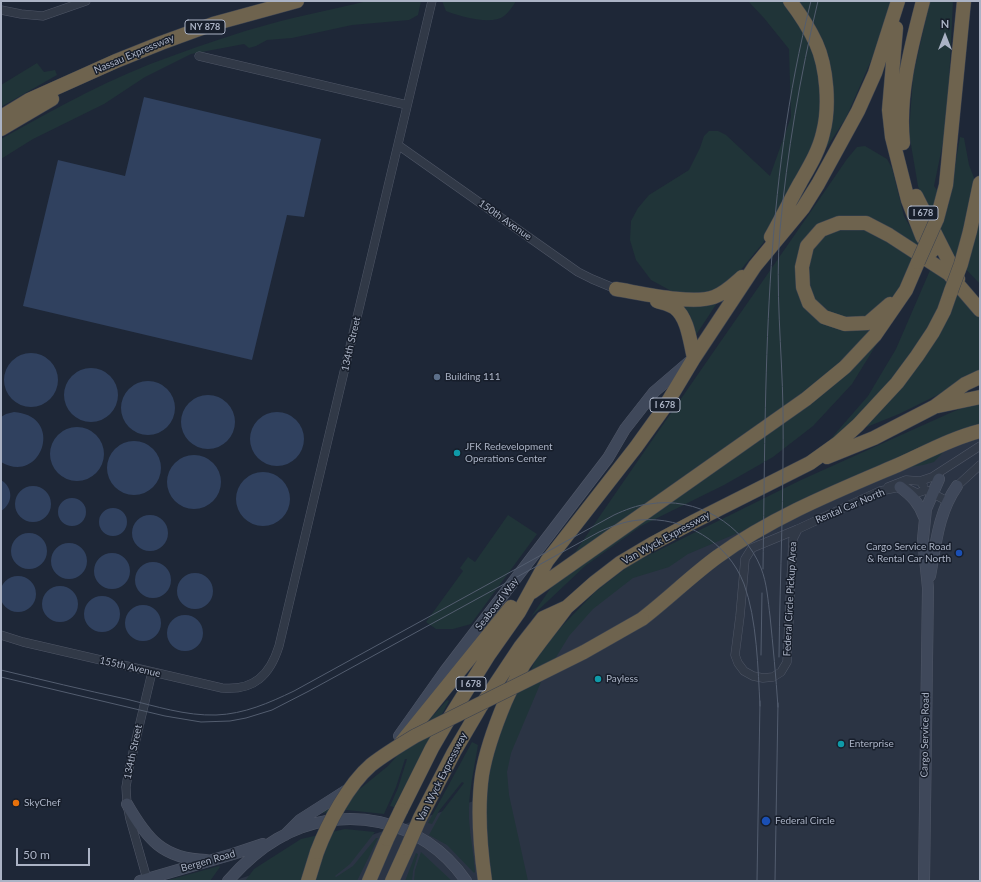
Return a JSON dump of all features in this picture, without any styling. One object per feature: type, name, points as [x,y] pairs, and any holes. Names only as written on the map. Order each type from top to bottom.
[{"type":"highway","name":"Nassau Expressway","points":[[1,116],[29,100],[160,42],[213,24],[297,1]]},
{"type":"highway","points":[[616,289],[685,300],[708,299],[727,290],[755,266],[813,159],[823,134],[825,124],[825,83],[819,54],[816,44],[809,31],[790,1]]},
{"type":"highway","points":[[898,1],[889,110],[892,137],[903,183],[914,218],[922,236],[932,252],[966,296],[980,310]]},
{"type":"highway","name":"Van Wyck Expressway","points":[[370,881],[387,839],[432,748],[450,717],[530,594],[547,561],[636,448],[664,408],[694,358],[755,266],[803,208],[818,184],[858,111],[875,73],[898,1]]},
{"type":"highway","name":"I 678","points":[[923,1],[905,77],[901,124],[904,161],[911,186],[921,208],[966,296]]},
{"type":"highway","points":[[530,594],[806,399],[845,368],[875,334],[906,290],[937,219],[946,185],[964,1]]},
{"type":"highway","points":[[1,129],[116,61]]},
{"type":"highway","name":"Van Wyck Expressway","points":[[392,881],[420,818],[454,752],[500,676],[543,618],[567,607],[594,583],[620,563],[652,544],[810,463],[838,443],[858,425],[897,383],[933,332],[944,310],[961,264],[970,231],[980,183]]},
{"type":"highway","points":[[906,290],[868,323],[845,324],[824,317],[809,303],[803,287],[802,267],[807,246],[821,230],[839,223],[866,223],[889,235],[949,274]]},
{"type":"highway","points":[[616,289],[670,305],[674,308],[684,321],[694,358]]},
{"type":"highway","points":[[810,463],[874,438],[934,407],[965,384],[980,378]]},
{"type":"highway","points":[[934,407],[980,397]]},
{"type":"highway","points":[[308,881],[317,852],[329,824],[344,798],[370,766],[386,755],[415,736],[584,652],[642,619],[667,600],[690,578],[718,557],[755,533],[801,508],[958,439],[980,431]]},
{"type":"highway","points":[[366,776],[394,751],[410,732],[547,561]]},
{"type":"highway","points":[[485,881],[482,858],[480,816],[482,775],[488,749],[515,680],[524,665],[567,607]]},
{"type":"street","points":[[1,10],[43,16],[69,4],[86,1]]},
{"type":"street","name":"134th Street","points":[[258,680],[264,676],[271,667],[279,646],[432,1]]},
{"type":"street","points":[[199,56],[407,105]]},
{"type":"street","name":"150th Avenue","points":[[398,145],[578,272],[616,289]]},
{"type":"street","name":"Seaboard Way","points":[[280,837],[305,816],[344,792],[366,776],[394,743],[445,671],[608,458],[625,429],[654,392],[694,358]]},
{"type":"street","name":"Cargo Service Road","points":[[924,881],[928,588],[923,539],[924,517],[929,492],[949,466],[980,446]]},
{"type":"street","name":"Cargo Service Road","points":[[928,588],[940,522],[947,501],[957,486],[980,465]]},
{"type":"street","points":[[880,491],[898,482],[906,480],[920,481],[932,477],[949,466]]},
{"type":"street","points":[[920,481],[929,492]]},
{"type":"street","points":[[900,487],[915,499],[924,517]]},
{"type":"street","name":"Rental Car North","points":[[798,529],[880,491],[900,487],[907,488],[917,493],[929,492],[947,501]]},
{"type":"street","name":"Federal Circle Pickup Area","points":[[798,529],[793,539],[787,662],[781,672],[773,677],[763,678],[753,676],[744,671],[738,663],[735,655],[745,559],[752,548],[798,529]]},
{"type":"street","name":"155th Avenue","points":[[1,635],[23,642],[207,686],[229,689],[247,686],[258,680]]},
{"type":"street","points":[[1,640],[23,642]]},
{"type":"street","name":"134th Street","points":[[143,880],[127,804],[127,776],[152,672]]},
{"type":"street","points":[[127,804],[144,832],[158,845],[183,857],[215,860]]},
{"type":"street","points":[[228,881],[248,860],[280,837],[310,824],[336,819],[360,819],[389,824],[410,832],[430,844],[450,862],[466,881]]},
{"type":"street","name":"Bergen Road","points":[[143,880],[215,860],[280,837]]},
{"type":"shaded area","points":[[980,423],[980,881],[233,881],[504,791],[509,751],[538,680],[567,635],[592,607],[633,575]]},
{"type":"green space","points":[[367,1],[421,1],[418,15],[409,20],[352,25],[292,38],[267,40],[249,48],[244,44],[191,54],[145,77],[104,104],[33,139],[1,159],[1,139],[63,105],[128,73],[245,31]]},
{"type":"green space","points":[[442,1],[516,1],[504,16],[498,19],[484,20],[446,11]]},
{"type":"green space","points":[[748,1],[782,1],[795,16],[817,62],[823,90],[819,128],[805,169],[763,243],[729,284],[713,293],[696,295],[675,293],[651,280],[636,260],[630,240],[631,221],[638,208],[649,195],[689,170],[704,136],[709,131],[718,131],[726,135],[770,176],[791,117],[789,49]]},
{"type":"green space","points":[[799,1],[897,1],[846,118],[823,153],[817,33]]},
{"type":"green space","points":[[930,1],[953,1],[947,123],[934,186],[948,206],[960,137],[964,138],[969,165],[980,193],[980,284],[960,263],[930,219],[918,186],[909,133],[913,76]]},
{"type":"green space","points":[[37,63],[44,72],[55,70],[57,75],[1,107],[1,85]]},
{"type":"green space","points":[[865,146],[887,159],[892,168],[904,216],[929,260],[944,280],[980,313],[980,374],[899,414],[827,443],[868,396],[896,349],[931,268],[917,248],[881,337],[852,384],[813,426],[773,457],[724,485],[641,526],[585,566],[531,617],[847,159],[857,147]]},
{"type":"green space","points":[[717,303],[696,335],[690,315],[681,304],[706,306]]},
{"type":"green space","points":[[980,402],[980,430],[950,445],[934,462],[910,467],[752,527],[688,554],[669,567],[633,578],[593,609],[569,636],[541,682],[511,753],[507,772],[509,795],[528,881],[492,881],[484,830],[483,794],[493,742],[526,668],[531,670],[537,655],[595,592],[631,564],[801,480],[950,413]]},
{"type":"green space","points":[[508,515],[537,534],[471,624],[453,629],[436,629],[426,622],[463,571],[460,568],[468,557],[475,562]]},
{"type":"green space","points":[[447,700],[449,701],[394,807],[390,806],[398,788],[407,759],[405,759],[396,787],[384,814],[347,810],[322,813],[321,811],[361,788],[388,766]]},
{"type":"green space","points":[[472,742],[478,745],[469,800],[474,873],[447,845],[429,835],[441,813],[464,783],[462,782],[439,811],[432,824],[428,823]]},
{"type":"green space","points":[[345,829],[375,832],[350,864],[335,876],[336,877],[353,866],[376,838],[378,838],[357,881],[245,881],[254,869],[301,839]]},
{"type":"green space","points":[[421,852],[452,881],[414,881],[415,870]]},
{"type":"green space","points":[[416,853],[418,854],[412,881],[405,881]]},
{"type":"green space","points":[[219,866],[220,867],[210,881],[165,881]]},
{"type":"water","points":[[144,97],[321,139],[304,217],[287,215],[252,360],[23,306],[58,160],[125,176]]},
{"type":"water","points":[[26,353],[36,353],[46,357],[54,365],[58,375],[58,385],[54,395],[46,403],[36,407],[26,407],[16,403],[8,395],[4,385],[4,375],[8,365],[16,357]]},
{"type":"water","points":[[86,368],[96,368],[106,372],[114,380],[118,390],[118,400],[114,410],[106,418],[96,422],[86,422],[76,418],[68,410],[64,400],[64,390],[68,380],[76,372]]},
{"type":"water","points":[[143,381],[153,381],[163,385],[171,393],[175,403],[175,413],[171,423],[163,431],[153,435],[143,435],[133,431],[125,423],[121,413],[121,403],[125,393],[133,385]]},
{"type":"water","points":[[203,395],[213,395],[223,399],[231,407],[235,417],[235,427],[231,437],[223,445],[213,449],[203,449],[193,445],[185,437],[181,427],[181,417],[185,407],[193,399]]},
{"type":"water","points":[[14,412],[30,416],[40,425],[43,436],[42,448],[36,458],[27,465],[15,467],[1,462],[1,417]]},
{"type":"water","points":[[272,412],[282,412],[292,416],[300,424],[304,434],[304,444],[300,454],[292,462],[282,466],[272,466],[262,462],[254,454],[250,444],[250,434],[254,424],[262,416]]},
{"type":"water","points":[[72,427],[82,427],[92,431],[100,439],[104,449],[104,459],[100,469],[92,477],[82,481],[72,481],[62,477],[54,469],[50,459],[50,449],[54,439],[62,431]]},
{"type":"water","points":[[129,441],[139,441],[149,445],[157,453],[161,463],[161,473],[157,483],[149,491],[139,495],[129,495],[119,491],[111,483],[107,473],[107,463],[111,453],[119,445]]},
{"type":"water","points":[[189,455],[199,455],[209,459],[217,467],[221,477],[221,487],[217,497],[209,505],[199,509],[189,509],[179,505],[171,497],[167,487],[167,477],[171,467],[179,459]]},
{"type":"water","points":[[258,472],[268,472],[278,476],[286,484],[290,494],[290,504],[286,514],[278,522],[268,526],[258,526],[248,522],[240,514],[236,504],[236,494],[240,484],[248,476]]},
{"type":"water","points":[[1,480],[10,491],[10,500],[1,511]]},
{"type":"water","points":[[33,486],[43,489],[48,494],[51,504],[48,514],[43,519],[33,522],[23,519],[18,514],[15,504],[18,494],[23,489]]},
{"type":"water","points":[[72,498],[82,502],[86,512],[82,522],[72,526],[62,522],[58,512],[62,502]]},
{"type":"water","points":[[113,508],[123,512],[127,522],[123,532],[113,536],[103,532],[99,522],[103,512]]},
{"type":"water","points":[[150,515],[160,518],[165,523],[168,533],[165,543],[160,548],[150,551],[140,548],[135,543],[132,533],[135,523],[140,518]]},
{"type":"water","points":[[29,533],[39,536],[44,541],[47,551],[44,561],[39,566],[29,569],[19,566],[14,561],[11,551],[14,541],[19,536]]},
{"type":"water","points":[[69,543],[79,546],[84,551],[87,561],[84,571],[79,576],[69,579],[59,576],[54,571],[51,561],[54,551],[59,546]]},
{"type":"water","points":[[112,553],[122,556],[127,561],[130,571],[127,581],[122,586],[112,589],[102,586],[97,581],[94,571],[97,561],[102,556]]},
{"type":"water","points":[[153,562],[163,565],[168,570],[171,580],[168,590],[163,595],[153,598],[143,595],[138,590],[135,580],[138,570],[143,565]]},
{"type":"water","points":[[195,573],[205,576],[210,581],[213,591],[210,601],[205,606],[195,609],[185,606],[180,601],[177,591],[180,581],[185,576]]},
{"type":"water","points":[[18,576],[28,579],[33,584],[36,594],[33,604],[28,609],[18,612],[8,609],[3,604],[0,594],[3,584],[8,579]]},
{"type":"water","points":[[60,586],[70,589],[75,594],[78,604],[75,614],[70,619],[60,622],[50,619],[45,614],[42,604],[45,594],[50,589]]},
{"type":"water","points":[[102,596],[112,599],[117,604],[120,614],[117,624],[112,629],[102,632],[92,629],[87,624],[84,614],[87,604],[92,599]]},
{"type":"water","points":[[143,605],[153,608],[158,613],[161,623],[158,633],[153,638],[143,641],[133,638],[128,633],[125,623],[128,613],[133,608]]},
{"type":"water","points":[[185,615],[195,618],[200,623],[203,633],[200,643],[195,648],[185,651],[175,648],[170,643],[167,633],[170,623],[175,618]]},
{"type":"tram line","points":[[763,569],[765,426],[770,283],[784,142],[795,71],[811,1]]},
{"type":"tram line","points":[[779,657],[783,440],[778,297],[780,230],[790,143],[805,58],[818,1]]},
{"type":"tram line","points":[[1,670],[182,712],[205,715],[236,713],[266,704],[294,691],[614,515],[640,505],[667,503],[684,504],[701,509],[716,516],[743,538],[753,552],[761,568],[767,592],[778,707]]},
{"type":"tram line","points":[[1,677],[165,716],[201,722],[230,721],[246,718],[272,710],[309,691],[599,532],[629,521],[656,520],[673,522],[688,527],[702,535],[716,544],[737,569],[744,584],[752,613],[756,644],[760,706]]},
{"type":"tram line","points":[[761,655],[762,593]]},
{"type":"tram line","points":[[757,881],[760,701]]},
{"type":"tram line","points":[[775,881],[778,703]]},
{"type":"place","name":"Building 111","points":[[437,377]]},
{"type":"place","name":"JFK Redevelopment Operations Center","points":[[457,453]]},
{"type":"place","name":"Cargo Service Road & Rental Car North","points":[[959,553]]},
{"type":"place","name":"Payless","points":[[598,679]]},
{"type":"place","name":"Enterprise","points":[[841,744]]},
{"type":"place","name":"SkyChef","points":[[16,803]]},
{"type":"place","name":"Federal Circle","points":[[766,821]]}]
